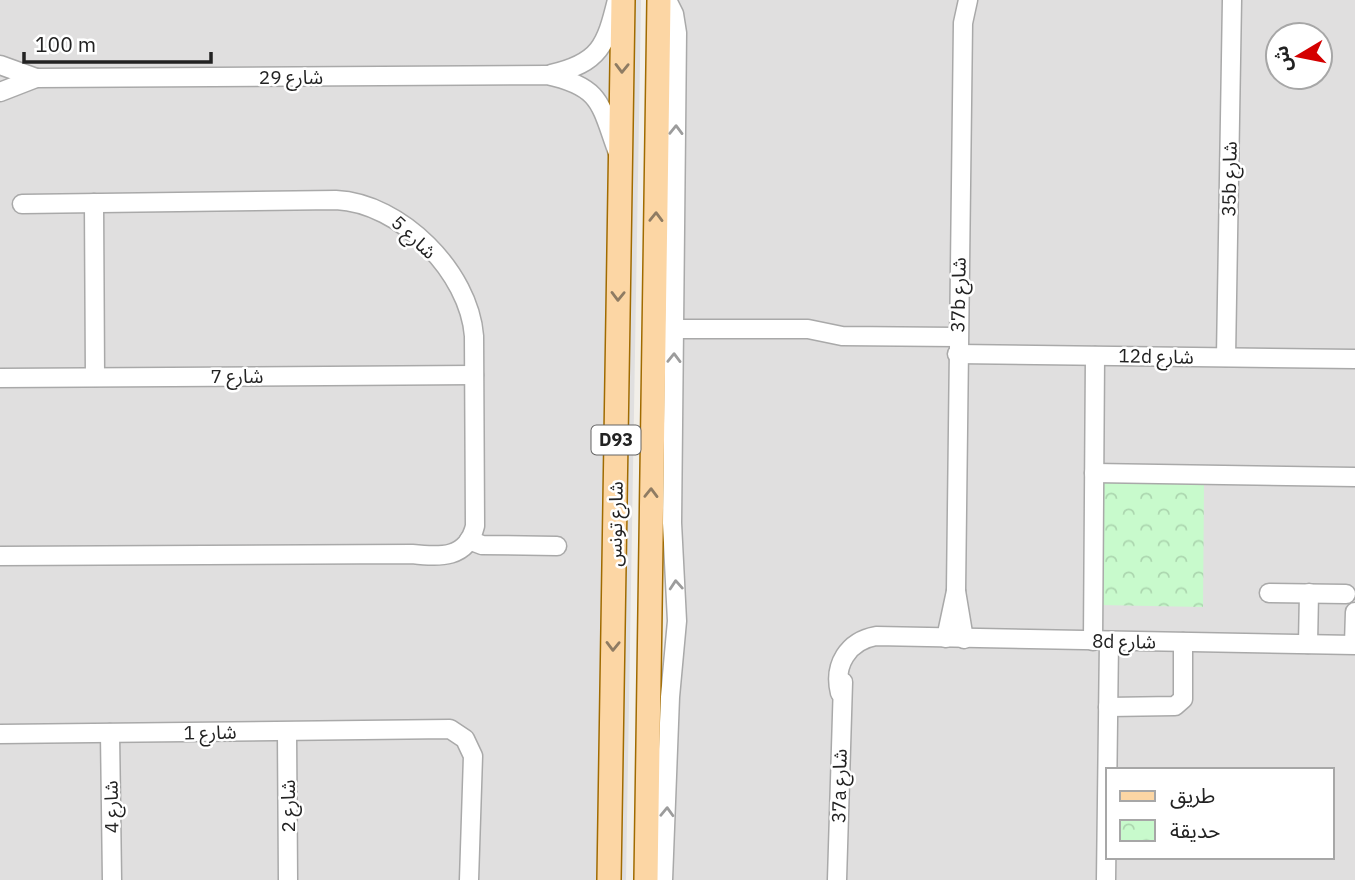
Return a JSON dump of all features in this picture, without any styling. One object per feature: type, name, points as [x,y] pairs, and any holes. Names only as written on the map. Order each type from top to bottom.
[{"type":"main road","name":"شارع تونس","points":[[609,880],[623,0]]},
{"type":"main road","name":"شارع تونس","points":[[646,880],[659,0]]},
{"type":"street","name":"شارع 29","points":[[547,75],[575,68],[593,56],[606,39],[617,0]]},
{"type":"street","points":[[663,880],[670,697],[677,621],[672,523],[677,33],[674,14],[667,0]]},
{"type":"street","name":"37b شارع","points":[[955,638],[963,23],[968,0]]},
{"type":"street","name":"35b شارع","points":[[1226,357],[1232,0]]},
{"type":"street","name":"شارع 29","points":[[0,67],[36,78],[547,75],[571,80],[592,93],[600,105],[620,160]]},
{"type":"street","points":[[0,67],[3,77],[0,90]]},
{"type":"street","name":"شارع 29","points":[[0,90],[36,78]]},
{"type":"street","name":"شارع 5","points":[[0,556],[448,556],[460,550],[470,540],[475,526],[471,311],[459,283],[409,229],[374,206],[336,200],[22,204]]},
{"type":"street","points":[[94,203],[94,377]]},
{"type":"street","name":"12d شارع","points":[[674,329],[808,329],[842,336],[1095,356],[1355,359]]},
{"type":"street","points":[[1095,356],[1094,473],[1101,641],[1108,707],[1107,768]]},
{"type":"street","name":"شارع 7","points":[[0,378],[474,375]]},
{"type":"street","points":[[1094,473],[1355,477]]},
{"type":"street","name":"شارع 5","points":[[412,554],[445,548],[457,541],[466,529],[474,504]]},
{"type":"street","points":[[470,540],[482,545],[557,546]]},
{"type":"street","points":[[1269,593],[1346,594]]},
{"type":"street","points":[[1308,644],[1309,593]]},
{"type":"street","points":[[1354,645],[1355,612]]},
{"type":"street","name":"8d شارع","points":[[852,653],[892,637],[1354,645]]},
{"type":"street","points":[[1108,707],[1175,706],[1183,699],[1182,642]]},
{"type":"street","name":"37a شارع","points":[[837,880],[840,693],[838,671],[852,653]]},
{"type":"street","name":"شارع 1","points":[[0,734],[419,731],[440,736],[457,747],[466,763],[471,788],[469,880]]},
{"type":"street","name":"شارع 2","points":[[287,732],[288,880]]},
{"type":"street","name":"شارع 4","points":[[110,733],[112,880]]},
{"type":"street","points":[[1106,859],[1106,880]]},
{"type":"shaded area","points":[[0,0],[641,0],[626,880],[0,880]]},
{"type":"shaded area","points":[[671,0],[1355,0],[1355,880],[670,880]]},
{"type":"green space","points":[[1100,482],[1204,483],[1203,607],[1099,605]]}]
